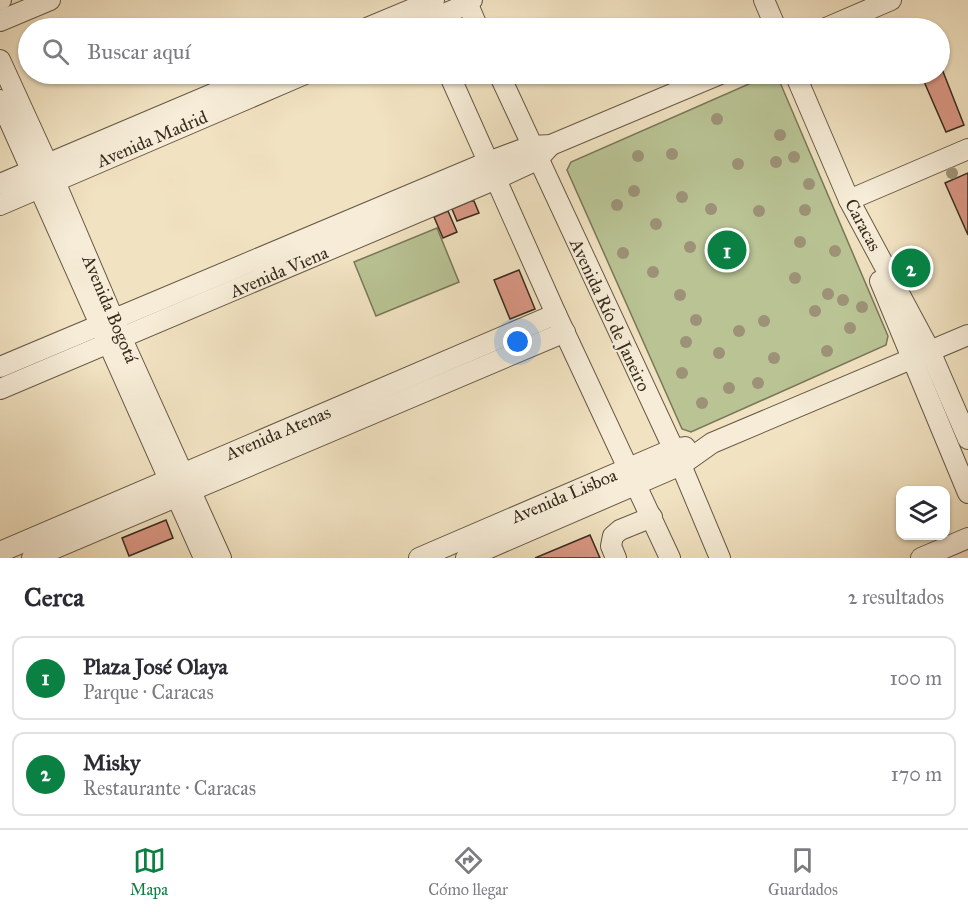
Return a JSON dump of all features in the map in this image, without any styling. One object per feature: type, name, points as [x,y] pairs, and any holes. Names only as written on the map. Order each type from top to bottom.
[{"type":"street","points":[[0,21],[50,0]]},
{"type":"street","points":[[764,0],[772,18]]},
{"type":"street","points":[[849,18],[891,0]]},
{"type":"street","points":[[407,18],[469,1],[475,18]]},
{"type":"street","name":"Avenida Bogotá","points":[[0,60],[44,175],[115,342],[180,485],[221,558]]},
{"type":"street","name":"Avenida Madrid","points":[[0,205],[44,175],[239,84]]},
{"type":"street","name":"Avenida Madrid","points":[[0,183],[44,175],[279,84]]},
{"type":"street","points":[[453,84],[560,323],[670,558]]},
{"type":"street","name":"Avenida Río de Janeiro","points":[[503,84],[677,457],[720,558]]},
{"type":"street","name":"Avenida Viena","points":[[0,389],[115,342],[492,171],[696,84]]},
{"type":"street","name":"Caracas","points":[[799,84],[849,200],[930,351],[968,439]]},
{"type":"street","name":"Avenida Bogotá","points":[[0,100],[44,175]]},
{"type":"street","points":[[968,149],[849,200],[911,359],[968,493]]},
{"type":"street","name":"Avenida Viena","points":[[0,367],[106,321],[492,171]]},
{"type":"street","name":"Avenida Atenas","points":[[0,552],[180,485],[560,323]]},
{"type":"street","name":"Avenida Lisboa","points":[[466,558],[677,457],[968,335]]},
{"type":"street","name":"Avenida Lisboa","points":[[419,558],[633,477]]},
{"type":"street","name":"Avenida Bogotá","points":[[180,485],[204,558]]},
{"type":"street","name":"Avenida Atenas","points":[[33,558],[180,485]]},
{"type":"street","points":[[616,558],[611,546],[613,536],[652,517]]},
{"type":"street","points":[[921,558],[968,538]]},
{"type":"green space","points":[[749,84],[781,84],[888,336],[886,345],[691,432],[682,429],[567,170],[571,162]]},
{"type":"green space","points":[[437,228],[459,282],[376,316],[354,262]]},
{"type":"building","points":[[925,84],[948,84],[964,125],[946,132]]},
{"type":"building","points":[[968,173],[968,235],[945,183]]},
{"type":"building","points":[[474,201],[479,213],[457,221],[452,209]]},
{"type":"building","points":[[448,211],[457,232],[443,238],[434,217]]},
{"type":"building","points":[[519,270],[535,309],[510,319],[494,280]]},
{"type":"building","points":[[166,520],[173,538],[129,556],[122,538]]},
{"type":"building","points":[[590,535],[600,558],[535,558]]},
{"type":"place","name":"Plaza José Olaya","points":[[727,250]]},
{"type":"place","name":"Misky","points":[[911,268]]}]
